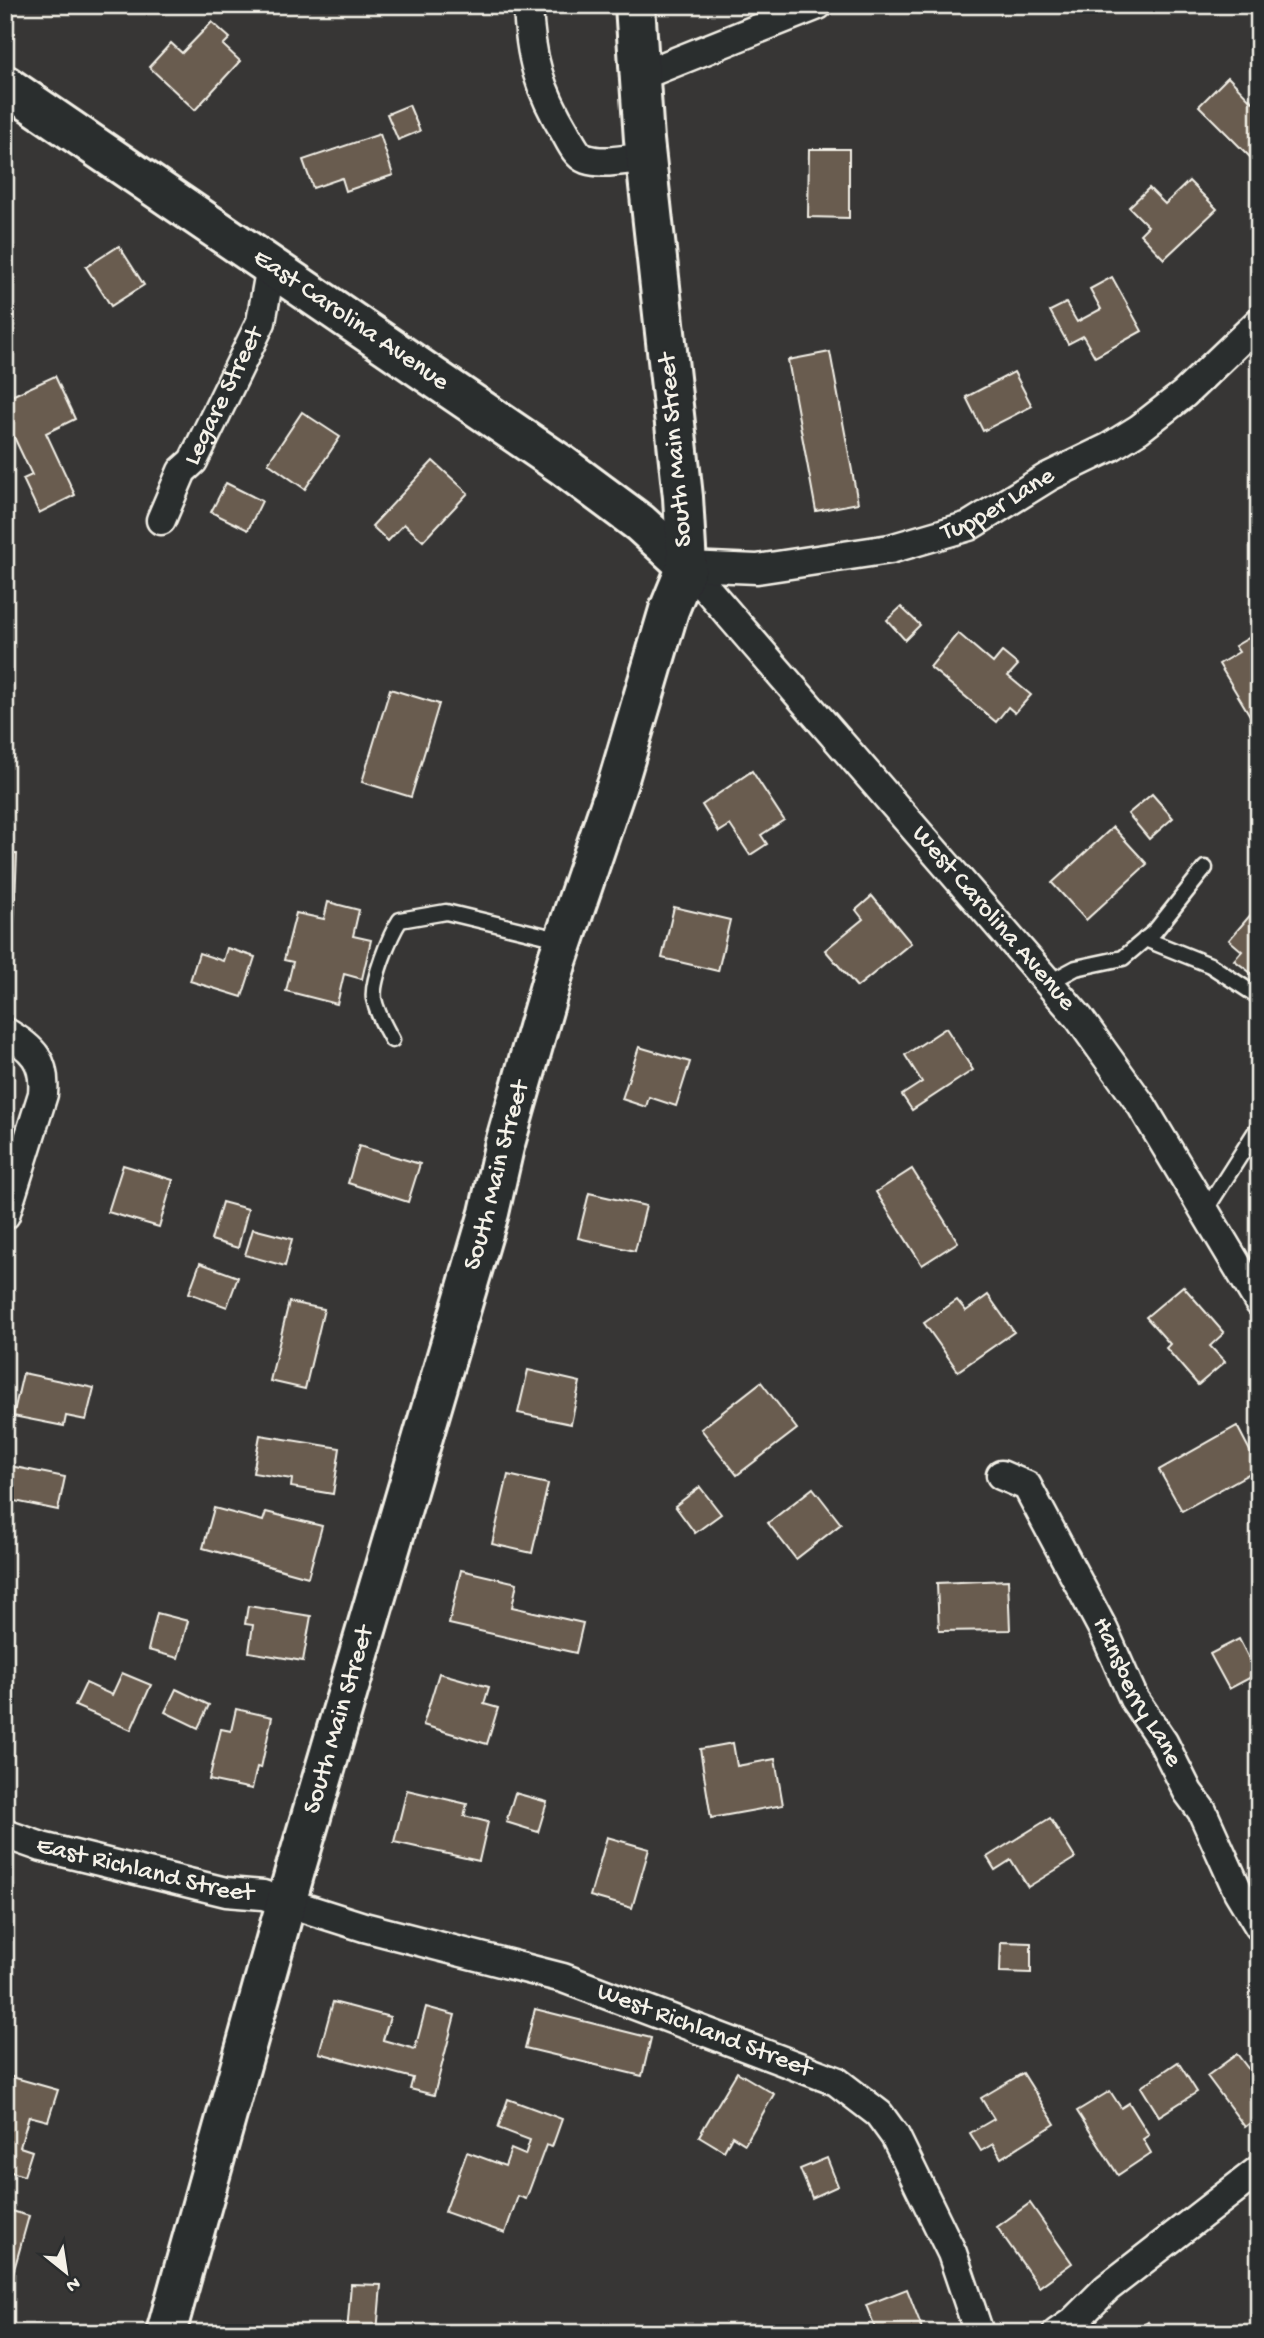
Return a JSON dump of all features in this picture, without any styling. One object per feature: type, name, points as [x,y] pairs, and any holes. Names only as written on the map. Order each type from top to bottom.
[{"type":"main road","name":"South Main Street","points":[[166,2333],[287,1903],[489,1213],[504,1147],[564,941],[619,779],[669,610],[687,566],[683,497],[646,157],[635,5]]},
{"type":"main road","name":"East Carolina Avenue","points":[[5,85],[562,465],[640,523],[687,566]]},
{"type":"street","points":[[528,5],[534,69],[547,102],[576,150],[584,159],[605,161],[646,157]]},
{"type":"street","points":[[640,76],[818,5]]},
{"type":"street","name":"Legare Street","points":[[161,520],[182,471],[193,461],[261,322],[271,266]]},
{"type":"street","name":"Tupper Lane","points":[[687,566],[757,569],[890,549],[969,526],[1048,477],[1139,429],[1185,394],[1259,322]]},
{"type":"street","name":"West Carolina Avenue","points":[[687,566],[1079,1018],[1142,1106],[1259,1302]]},
{"type":"street","points":[[5,1032],[19,1040],[41,1062],[45,1079],[43,1094],[5,1215]]},
{"type":"street","name":"Hansberry Lane","points":[[1001,1475],[1027,1486],[1103,1629],[1134,1699],[1163,1742],[1188,1792],[1202,1811],[1238,1891],[1259,1926]]},
{"type":"street","name":"East Richland Street","points":[[5,1834],[42,1847],[212,1889],[263,1895],[287,1903]]},
{"type":"street","name":"West Richland Street","points":[[287,1903],[364,1927],[447,1945],[477,1957],[564,1978],[836,2081],[879,2115],[895,2136],[952,2253],[979,2333]]},
{"type":"street","points":[[1057,2333],[1073,2322],[1107,2288],[1259,2170]]},
{"type":"lane","points":[[1048,983],[1076,968],[1123,958],[1145,939],[1205,867]]},
{"type":"lane","points":[[392,1040],[380,1020],[373,996],[391,934],[400,920],[446,912],[503,923],[564,941]]},
{"type":"lane","points":[[1145,939],[1210,965],[1259,997]]},
{"type":"lane","points":[[1205,1211],[1259,1126]]},
{"type":"building","points":[[212,22],[230,38],[223,45],[240,61],[195,110],[149,67],[171,43],[182,53]]},
{"type":"building","points":[[1228,77],[1252,102],[1259,96],[1259,156],[1254,161],[1199,106]]},
{"type":"building","points":[[409,105],[420,131],[398,140],[387,114]]},
{"type":"building","points":[[380,134],[393,175],[346,191],[342,178],[313,188],[303,160]]},
{"type":"building","points":[[809,149],[849,149],[849,218],[808,217]]},
{"type":"building","points":[[1189,181],[1217,209],[1164,259],[1140,234],[1148,226],[1129,207],[1149,188],[1165,204]]},
{"type":"building","points":[[119,246],[144,285],[111,306],[86,267]]},
{"type":"building","points":[[1112,277],[1142,331],[1095,357],[1083,336],[1068,344],[1050,311],[1066,303],[1077,322],[1101,309],[1090,289]]},
{"type":"building","points":[[830,352],[858,503],[816,511],[788,360]]},
{"type":"building","points":[[1014,372],[1032,406],[983,431],[966,397]]},
{"type":"building","points":[[55,376],[75,419],[46,433],[75,495],[39,513],[23,479],[32,475],[5,418],[5,399]]},
{"type":"building","points":[[302,412],[340,437],[305,489],[268,463]]},
{"type":"building","points":[[433,461],[468,493],[423,541],[404,524],[388,541],[372,526]]},
{"type":"building","points":[[226,483],[262,501],[248,530],[211,512]]},
{"type":"building","points":[[901,607],[920,625],[905,640],[887,620]]},
{"type":"building","points":[[1259,632],[1259,715],[1252,719],[1219,664],[1239,652],[1235,646]]},
{"type":"building","points":[[958,633],[993,663],[1002,652],[1018,665],[1008,676],[1031,695],[1015,713],[1008,707],[996,722],[930,667]]},
{"type":"building","points":[[390,689],[439,704],[411,797],[362,782]]},
{"type":"building","points":[[752,771],[784,820],[761,835],[767,844],[750,855],[730,825],[719,832],[702,805]]},
{"type":"building","points":[[1152,794],[1173,818],[1149,839],[1128,814]]},
{"type":"building","points":[[1113,827],[1147,864],[1086,920],[1052,883]]},
{"type":"building","points":[[5,854],[17,854],[14,924],[5,924]]},
{"type":"building","points":[[872,896],[911,943],[857,987],[825,950],[863,919],[856,910]]},
{"type":"building","points":[[328,902],[359,910],[353,936],[371,940],[362,979],[344,974],[337,1004],[286,991],[293,962],[284,960],[296,913],[324,919]]},
{"type":"building","points":[[674,907],[730,920],[718,971],[662,958]]},
{"type":"building","points":[[1252,913],[1259,918],[1259,979],[1234,960],[1242,951],[1229,940]]},
{"type":"building","points":[[227,948],[255,957],[242,997],[190,981],[199,953],[223,961]]},
{"type":"building","points":[[946,1028],[973,1070],[912,1110],[902,1095],[922,1082],[905,1055]]},
{"type":"building","points":[[639,1047],[690,1062],[676,1106],[649,1097],[646,1107],[622,1099]]},
{"type":"building","points":[[359,1146],[420,1164],[408,1202],[348,1183]]},
{"type":"building","points":[[123,1165],[173,1180],[159,1227],[108,1212]]},
{"type":"building","points":[[912,1169],[958,1242],[922,1265],[876,1192]]},
{"type":"building","points":[[589,1193],[646,1206],[635,1251],[578,1238]]},
{"type":"building","points":[[222,1202],[248,1209],[238,1248],[211,1240]]},
{"type":"building","points":[[253,1229],[292,1239],[285,1266],[245,1255]]},
{"type":"building","points":[[200,1263],[238,1277],[227,1307],[189,1293]]},
{"type":"building","points":[[1183,1286],[1224,1333],[1210,1346],[1225,1362],[1198,1385],[1166,1348],[1170,1344],[1146,1317]]},
{"type":"building","points":[[988,1295],[1014,1332],[958,1371],[924,1323],[957,1300],[966,1311]]},
{"type":"building","points":[[289,1302],[324,1309],[305,1389],[270,1381]]},
{"type":"building","points":[[528,1370],[580,1382],[571,1424],[518,1413]]},
{"type":"building","points":[[23,1373],[94,1388],[86,1420],[66,1416],[64,1426],[13,1416]]},
{"type":"building","points":[[761,1382],[797,1429],[737,1475],[701,1429]]},
{"type":"building","points":[[1237,1426],[1259,1468],[1182,1511],[1159,1470]]},
{"type":"building","points":[[260,1435],[340,1448],[333,1494],[291,1487],[292,1479],[253,1473]]},
{"type":"building","points":[[5,1465],[65,1477],[58,1510],[5,1499]]},
{"type":"building","points":[[508,1475],[548,1484],[532,1553],[492,1544]]},
{"type":"building","points":[[700,1487],[721,1514],[695,1533],[675,1506]]},
{"type":"building","points":[[813,1488],[841,1524],[796,1559],[768,1523]]},
{"type":"building","points":[[214,1508],[263,1521],[266,1512],[322,1526],[308,1577],[203,1548]]},
{"type":"building","points":[[461,1570],[517,1583],[512,1607],[583,1623],[576,1653],[449,1624]]},
{"type":"building","points":[[1008,1580],[1010,1630],[939,1631],[937,1583]]},
{"type":"building","points":[[248,1606],[311,1616],[303,1661],[249,1652],[253,1625],[245,1624]]},
{"type":"building","points":[[157,1613],[188,1621],[178,1658],[148,1650]]},
{"type":"building","points":[[1239,1639],[1257,1674],[1229,1689],[1210,1654]]},
{"type":"building","points":[[122,1673],[151,1685],[131,1730],[75,1706],[86,1683],[112,1695]]},
{"type":"building","points":[[439,1673],[489,1687],[484,1704],[498,1708],[487,1744],[423,1725]]},
{"type":"building","points":[[176,1689],[209,1705],[198,1728],[165,1712]]},
{"type":"building","points":[[236,1709],[272,1717],[261,1768],[257,1767],[252,1789],[209,1780],[221,1729],[231,1731]]},
{"type":"building","points":[[733,1743],[737,1766],[775,1759],[783,1805],[711,1818],[700,1749]]},
{"type":"building","points":[[407,1790],[467,1804],[464,1816],[488,1822],[479,1861],[394,1842]]},
{"type":"building","points":[[515,1793],[547,1802],[538,1832],[506,1822]]},
{"type":"building","points":[[1050,1818],[1075,1858],[1028,1887],[1011,1860],[995,1870],[987,1857]]},
{"type":"building","points":[[607,1837],[649,1849],[632,1908],[590,1896]]},
{"type":"building","points":[[1001,1942],[1031,1943],[1031,1973],[1000,1972]]},
{"type":"building","points":[[333,2002],[390,2017],[383,2040],[415,2049],[426,2007],[455,2015],[434,2095],[410,2089],[413,2078],[319,2053]]},
{"type":"building","points":[[535,2009],[651,2038],[642,2076],[525,2048]]},
{"type":"building","points":[[1237,2054],[1259,2083],[1259,2116],[1245,2127],[1207,2076]]},
{"type":"building","points":[[1178,2062],[1197,2092],[1159,2116],[1141,2087]]},
{"type":"building","points":[[737,2072],[774,2094],[745,2144],[732,2136],[724,2151],[699,2136]]},
{"type":"building","points":[[1023,2073],[1055,2124],[1001,2158],[993,2144],[981,2151],[970,2133],[994,2119],[981,2098]]},
{"type":"building","points":[[5,2075],[58,2090],[48,2121],[29,2116],[20,2147],[32,2151],[24,2176],[5,2170]]},
{"type":"building","points":[[1110,2091],[1121,2108],[1129,2103],[1149,2135],[1143,2139],[1151,2153],[1118,2175],[1077,2111]]},
{"type":"building","points":[[508,2099],[562,2119],[552,2147],[546,2145],[526,2199],[518,2196],[505,2233],[445,2212],[467,2152],[505,2166],[511,2149],[525,2155],[530,2140],[498,2128]]},
{"type":"building","points":[[827,2158],[838,2186],[812,2198],[800,2169]]},
{"type":"building","points":[[1030,2203],[1072,2263],[1039,2287],[997,2227]]},
{"type":"building","points":[[5,2209],[29,2216],[5,2302]]},
{"type":"building","points":[[351,2284],[381,2285],[377,2333],[347,2333]]},
{"type":"building","points":[[907,2289],[924,2333],[877,2333],[866,2305]]},
{"type":"building","points":[[1148,2322],[1155,2333],[1133,2333]]}]
